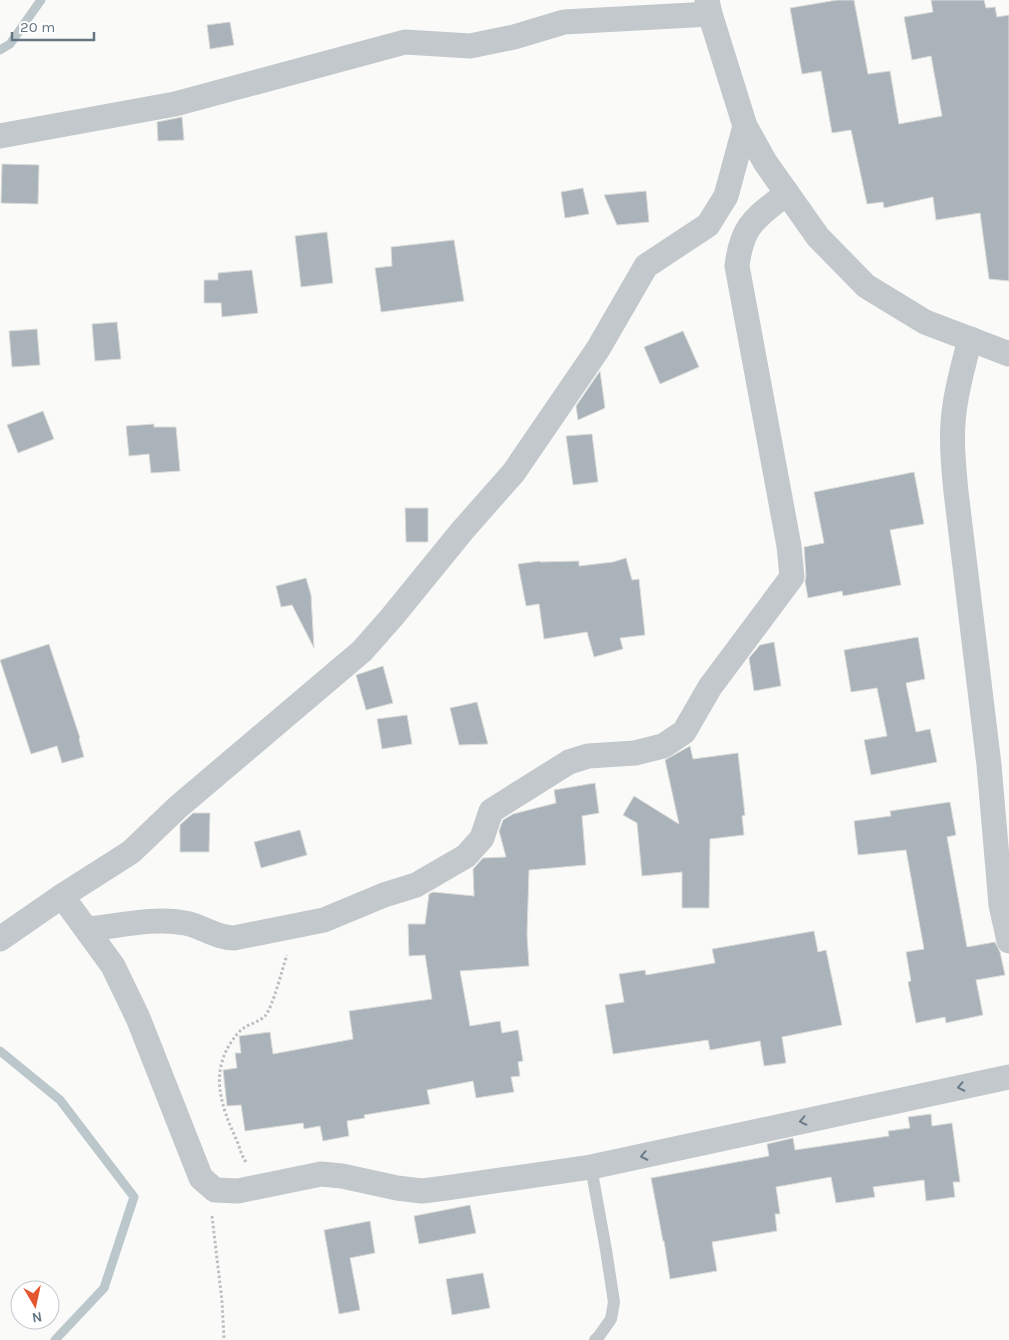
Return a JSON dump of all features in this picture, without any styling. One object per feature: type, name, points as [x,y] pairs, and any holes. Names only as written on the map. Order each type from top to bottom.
[{"type":"street","points":[[0,136],[175,104],[405,42],[470,46],[514,37],[564,22],[708,7],[745,126],[765,162],[818,237],[866,286],[925,322],[1009,354]]},
{"type":"street","points":[[0,939],[62,896],[131,852],[171,813],[362,651],[462,530],[514,472],[598,349],[646,266],[708,225],[726,196],[745,126]]},
{"type":"street","points":[[87,929],[164,920],[188,923],[224,938],[234,938],[324,920],[384,895],[416,885],[466,856],[482,838],[491,811],[569,762],[588,756],[635,753],[662,746],[684,732],[710,687],[792,577],[789,546],[737,266],[739,247],[745,232],[754,220],[786,193]]},
{"type":"street","points":[[970,339],[958,385],[953,422],[952,449],[956,492],[999,763],[997,871],[1001,905],[1009,941]]},
{"type":"street","points":[[62,896],[113,966],[138,1018],[201,1178],[215,1190],[238,1191],[321,1174],[342,1176],[397,1188],[422,1191],[591,1167],[1009,1076]]},
{"type":"lane","points":[[591,1167],[614,1302],[611,1319],[595,1340]]},
{"type":"path","points":[[264,1186],[242,1157],[238,1142],[231,1130],[219,1086],[220,1063],[229,1045],[240,1030],[265,1016],[300,925]]},
{"type":"path","points":[[215,1190],[212,1215],[222,1301],[224,1340]]},
{"type":"building","points":[[837,0],[854,0],[868,74],[890,71],[899,124],[942,116],[931,56],[912,60],[904,17],[933,12],[931,0],[984,0],[986,8],[995,7],[997,17],[1009,15],[1009,281],[989,279],[980,213],[936,220],[933,197],[884,208],[883,202],[867,204],[851,130],[832,133],[821,71],[802,74],[790,8]]},
{"type":"building","points":[[230,22],[234,45],[210,49],[207,25]]},
{"type":"building","points":[[182,117],[184,140],[158,141],[157,122]]},
{"type":"building","points":[[2,164],[39,165],[38,204],[1,203]]},
{"type":"building","points":[[583,188],[589,214],[565,218],[561,192]]},
{"type":"building","points":[[646,191],[649,222],[617,225],[604,195]]},
{"type":"building","points":[[327,232],[333,283],[301,287],[295,236]]},
{"type":"building","points":[[454,240],[464,301],[381,312],[375,268],[392,266],[391,247]]},
{"type":"building","points":[[252,270],[258,313],[222,317],[221,303],[204,303],[204,280],[218,280],[218,273]]},
{"type":"building","points":[[117,322],[121,359],[95,361],[92,324]]},
{"type":"building","points":[[37,329],[40,365],[12,367],[9,331]]},
{"type":"building","points":[[683,331],[699,367],[660,384],[644,347]]},
{"type":"building","points":[[600,371],[605,408],[578,420],[576,406]]},
{"type":"building","points":[[43,411],[54,439],[18,453],[7,425]]},
{"type":"building","points":[[154,424],[154,427],[176,427],[180,471],[151,473],[149,454],[129,456],[126,426]]},
{"type":"building","points":[[592,434],[598,482],[573,485],[566,436]]},
{"type":"building","points":[[914,472],[924,524],[890,530],[901,585],[843,596],[842,591],[808,598],[805,581],[804,547],[824,543],[814,492]]},
{"type":"building","points":[[405,508],[428,508],[428,542],[406,542]]},
{"type":"building","points":[[626,558],[632,580],[639,579],[645,635],[620,638],[623,649],[594,657],[587,632],[544,639],[539,604],[526,606],[518,564],[540,561],[579,561],[579,566],[613,562]]},
{"type":"building","points":[[306,578],[311,595],[314,648],[292,605],[281,607],[276,586]]},
{"type":"building","points":[[918,637],[925,679],[906,683],[916,732],[930,729],[937,762],[871,775],[864,740],[887,736],[877,688],[851,692],[844,650]]},
{"type":"building","points":[[774,642],[781,686],[754,691],[749,658],[760,645]]},
{"type":"building","points":[[49,644],[80,738],[84,757],[62,763],[57,746],[31,754],[0,660]]},
{"type":"building","points":[[383,666],[393,703],[366,710],[356,675]]},
{"type":"building","points":[[477,702],[488,744],[459,745],[450,708]]},
{"type":"building","points":[[407,715],[412,744],[382,749],[377,719]]},
{"type":"building","points":[[690,746],[693,759],[738,753],[745,815],[742,816],[744,835],[710,839],[709,908],[682,908],[682,872],[642,876],[637,823],[623,815],[634,796],[679,824],[665,760]]},
{"type":"building","points":[[595,783],[599,813],[582,816],[586,865],[529,870],[527,934],[529,966],[460,971],[470,1026],[500,1021],[502,1033],[518,1030],[523,1061],[518,1062],[520,1076],[511,1077],[514,1092],[476,1098],[473,1081],[427,1090],[430,1104],[364,1115],[365,1118],[347,1121],[349,1136],[323,1141],[320,1126],[304,1129],[303,1123],[245,1131],[241,1105],[227,1106],[223,1070],[237,1068],[235,1053],[241,1053],[239,1036],[270,1032],[273,1054],[353,1039],[349,1011],[432,999],[425,955],[409,956],[408,924],[425,924],[429,894],[433,892],[474,896],[473,869],[483,858],[506,857],[499,831],[503,820],[513,814],[556,803],[554,790]]},
{"type":"building","points":[[950,802],[956,835],[947,837],[967,947],[995,942],[1000,952],[1005,975],[976,980],[983,1015],[946,1023],[945,1017],[916,1023],[908,982],[911,981],[906,952],[924,949],[906,850],[858,855],[854,821],[891,816],[890,811]]},
{"type":"building","points":[[193,813],[210,813],[209,852],[180,852],[180,825]]},
{"type":"building","points":[[300,830],[307,855],[261,868],[254,842]]},
{"type":"building","points":[[814,931],[818,952],[826,950],[842,1025],[782,1037],[786,1063],[764,1066],[760,1041],[710,1050],[708,1040],[613,1054],[605,1005],[624,1002],[619,974],[645,970],[646,975],[715,963],[712,949]]},
{"type":"building","points":[[931,1114],[932,1126],[952,1123],[960,1182],[953,1182],[955,1197],[926,1201],[924,1180],[873,1187],[875,1197],[836,1203],[831,1177],[776,1187],[780,1214],[775,1214],[777,1231],[712,1242],[717,1271],[670,1279],[651,1178],[769,1156],[767,1144],[793,1138],[795,1150],[889,1136],[888,1131],[910,1128],[908,1117]]},
{"type":"building","points":[[470,1205],[476,1233],[419,1244],[414,1216]]},
{"type":"building","points":[[370,1221],[375,1253],[350,1258],[360,1310],[339,1314],[324,1230]]},
{"type":"building","points":[[483,1273],[490,1308],[452,1315],[446,1279]]},
{"type":"waterway","points":[[0,50],[10,44],[41,0]]},
{"type":"waterway","points":[[0,1051],[60,1100],[134,1197],[104,1288],[55,1340]]}]
